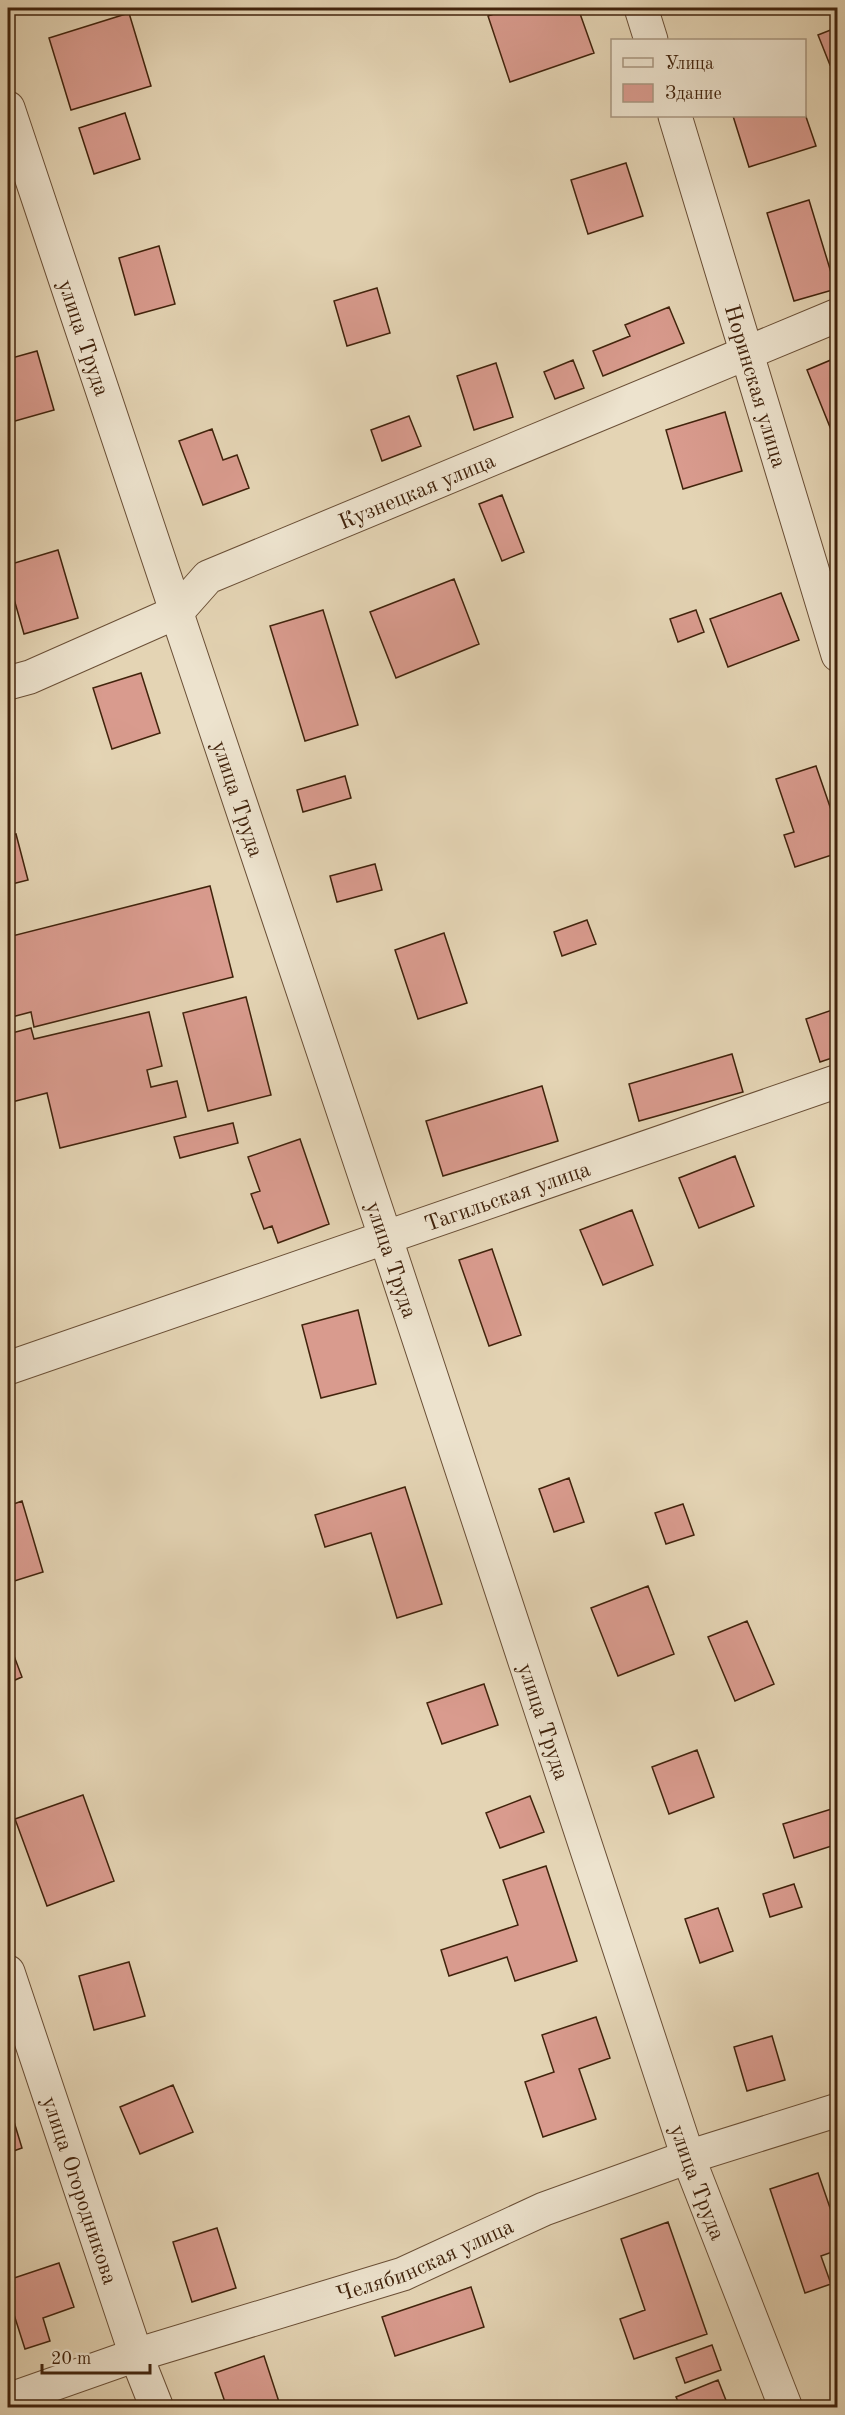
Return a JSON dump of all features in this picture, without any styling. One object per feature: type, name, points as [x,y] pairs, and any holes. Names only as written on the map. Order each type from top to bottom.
[{"type":"street","points":[[641,8],[651,39]]},
{"type":"street","name":"улица Труда","points":[[8,108],[385,1236],[688,2157],[786,2408]]},
{"type":"street","name":"Норинская улица","points":[[675,117],[749,354],[837,655]]},
{"type":"street","name":"Кузнецкая улица","points":[[8,683],[30,677],[177,612],[208,578],[749,354],[837,315]]},
{"type":"street","name":"Тагильская улица","points":[[8,1368],[837,1081]]},
{"type":"street","name":"улица Огородникова","points":[[8,1972],[136,2355],[157,2408]]},
{"type":"street","name":"Челябинская улица","points":[[8,2400],[136,2355],[403,2274],[544,2209],[688,2157],[837,2110]]},
{"type":"building","points":[[511,8],[578,8],[594,53],[510,82],[488,16]]},
{"type":"building","points":[[129,13],[151,86],[71,110],[49,38]]},
{"type":"building","points":[[838,27],[838,62],[830,65],[818,35]]},
{"type":"building","points":[[125,113],[140,159],[94,174],[79,128]]},
{"type":"building","points":[[733,117],[806,117],[816,146],[749,167]]},
{"type":"building","points":[[626,163],[643,216],[588,234],[571,180]]},
{"type":"building","points":[[809,200],[836,289],[794,301],[767,213]]},
{"type":"building","points":[[159,246],[175,304],[135,315],[119,258]]},
{"type":"building","points":[[377,288],[390,333],[347,346],[334,301]]},
{"type":"building","points":[[669,307],[684,343],[603,376],[593,351],[630,336],[625,325]]},
{"type":"building","points":[[37,351],[54,410],[8,423],[8,359]]},
{"type":"building","points":[[838,357],[838,436],[834,437],[807,370]]},
{"type":"building","points":[[573,360],[584,388],[555,399],[544,372]]},
{"type":"building","points":[[496,363],[513,417],[474,430],[457,376]]},
{"type":"building","points":[[725,412],[742,471],[683,489],[666,430]]},
{"type":"building","points":[[409,416],[421,446],[382,461],[371,430]]},
{"type":"building","points":[[212,429],[223,460],[237,455],[249,488],[203,505],[179,441]]},
{"type":"building","points":[[502,495],[524,552],[502,561],[479,504]]},
{"type":"building","points":[[58,550],[78,618],[24,634],[8,578],[8,565]]},
{"type":"building","points":[[454,579],[479,644],[396,678],[370,612]]},
{"type":"building","points":[[781,593],[799,640],[728,667],[710,619]]},
{"type":"building","points":[[323,610],[358,725],[305,741],[270,626]]},
{"type":"building","points":[[696,610],[704,632],[678,642],[670,619]]},
{"type":"building","points":[[141,673],[160,733],[112,749],[93,688]]},
{"type":"building","points":[[816,766],[838,830],[838,853],[795,867],[784,835],[794,832],[776,779]]},
{"type":"building","points":[[345,776],[351,798],[303,812],[297,790]]},
{"type":"building","points":[[16,834],[28,880],[8,885],[8,836]]},
{"type":"building","points":[[375,864],[382,890],[337,902],[330,876]]},
{"type":"building","points":[[210,886],[233,977],[34,1027],[31,1012],[8,1018],[8,937]]},
{"type":"building","points":[[587,920],[596,944],[562,956],[554,932]]},
{"type":"building","points":[[444,933],[467,1003],[418,1019],[395,950]]},
{"type":"building","points":[[246,997],[271,1095],[208,1111],[183,1013]]},
{"type":"building","points":[[838,1008],[838,1056],[820,1062],[806,1019]]},
{"type":"building","points":[[149,1012],[162,1066],[147,1070],[151,1087],[177,1081],[186,1117],[60,1148],[47,1093],[8,1103],[8,1034],[31,1028],[34,1039]]},
{"type":"building","points":[[732,1054],[743,1092],[639,1121],[629,1084]]},
{"type":"building","points":[[542,1086],[558,1141],[443,1176],[426,1121]]},
{"type":"building","points":[[233,1123],[238,1143],[180,1158],[174,1137]]},
{"type":"building","points":[[300,1139],[329,1224],[278,1243],[272,1226],[264,1229],[251,1194],[260,1191],[248,1157]]},
{"type":"building","points":[[735,1156],[754,1206],[699,1228],[679,1178]]},
{"type":"building","points":[[632,1210],[653,1265],[603,1285],[580,1230]]},
{"type":"building","points":[[492,1249],[521,1335],[489,1346],[459,1260]]},
{"type":"building","points":[[358,1310],[376,1384],[321,1398],[302,1325]]},
{"type":"building","points":[[569,1478],[584,1522],[554,1532],[539,1489]]},
{"type":"building","points":[[405,1487],[442,1604],[397,1618],[371,1533],[325,1547],[315,1515]]},
{"type":"building","points":[[22,1501],[43,1572],[8,1583],[8,1506]]},
{"type":"building","points":[[683,1504],[694,1535],[666,1544],[655,1513]]},
{"type":"building","points":[[648,1586],[674,1654],[618,1676],[591,1608]]},
{"type":"building","points":[[747,1621],[774,1684],[735,1701],[708,1637]]},
{"type":"building","points":[[8,1640],[22,1677],[8,1683]]},
{"type":"building","points":[[484,1684],[498,1725],[442,1744],[427,1703]]},
{"type":"building","points":[[697,1750],[714,1797],[669,1814],[652,1767]]},
{"type":"building","points":[[83,1795],[114,1881],[47,1906],[15,1819]]},
{"type":"building","points":[[530,1796],[544,1832],[500,1848],[486,1813]]},
{"type":"building","points":[[838,1807],[838,1844],[794,1858],[783,1824]]},
{"type":"building","points":[[546,1866],[577,1961],[515,1981],[507,1957],[449,1976],[441,1950],[518,1925],[503,1880]]},
{"type":"building","points":[[794,1884],[802,1907],[770,1917],[763,1894]]},
{"type":"building","points":[[718,1908],[733,1951],[700,1963],[685,1919]]},
{"type":"building","points":[[129,1962],[145,2016],[94,2030],[79,1976]]},
{"type":"building","points":[[596,2017],[610,2058],[579,2069],[596,2119],[543,2137],[525,2082],[554,2072],[542,2035]]},
{"type":"building","points":[[772,2036],[785,2080],[747,2091],[734,2047]]},
{"type":"building","points":[[173,2085],[193,2132],[140,2154],[120,2107]]},
{"type":"building","points":[[8,2102],[22,2148],[8,2153]]},
{"type":"building","points":[[818,2173],[838,2231],[838,2250],[821,2256],[831,2284],[805,2293],[770,2189]]},
{"type":"building","points":[[668,2222],[707,2334],[634,2359],[620,2319],[645,2310],[621,2239]]},
{"type":"building","points":[[217,2228],[236,2288],[192,2302],[173,2242]]},
{"type":"building","points":[[59,2263],[74,2307],[43,2318],[50,2341],[25,2349],[8,2296],[8,2280]]},
{"type":"building","points":[[471,2287],[484,2327],[395,2356],[382,2317]]},
{"type":"building","points":[[712,2345],[721,2370],[685,2383],[676,2358]]},
{"type":"building","points":[[264,2356],[281,2408],[227,2408],[215,2373]]},
{"type":"building","points":[[718,2380],[729,2408],[681,2408],[676,2397]]}]
